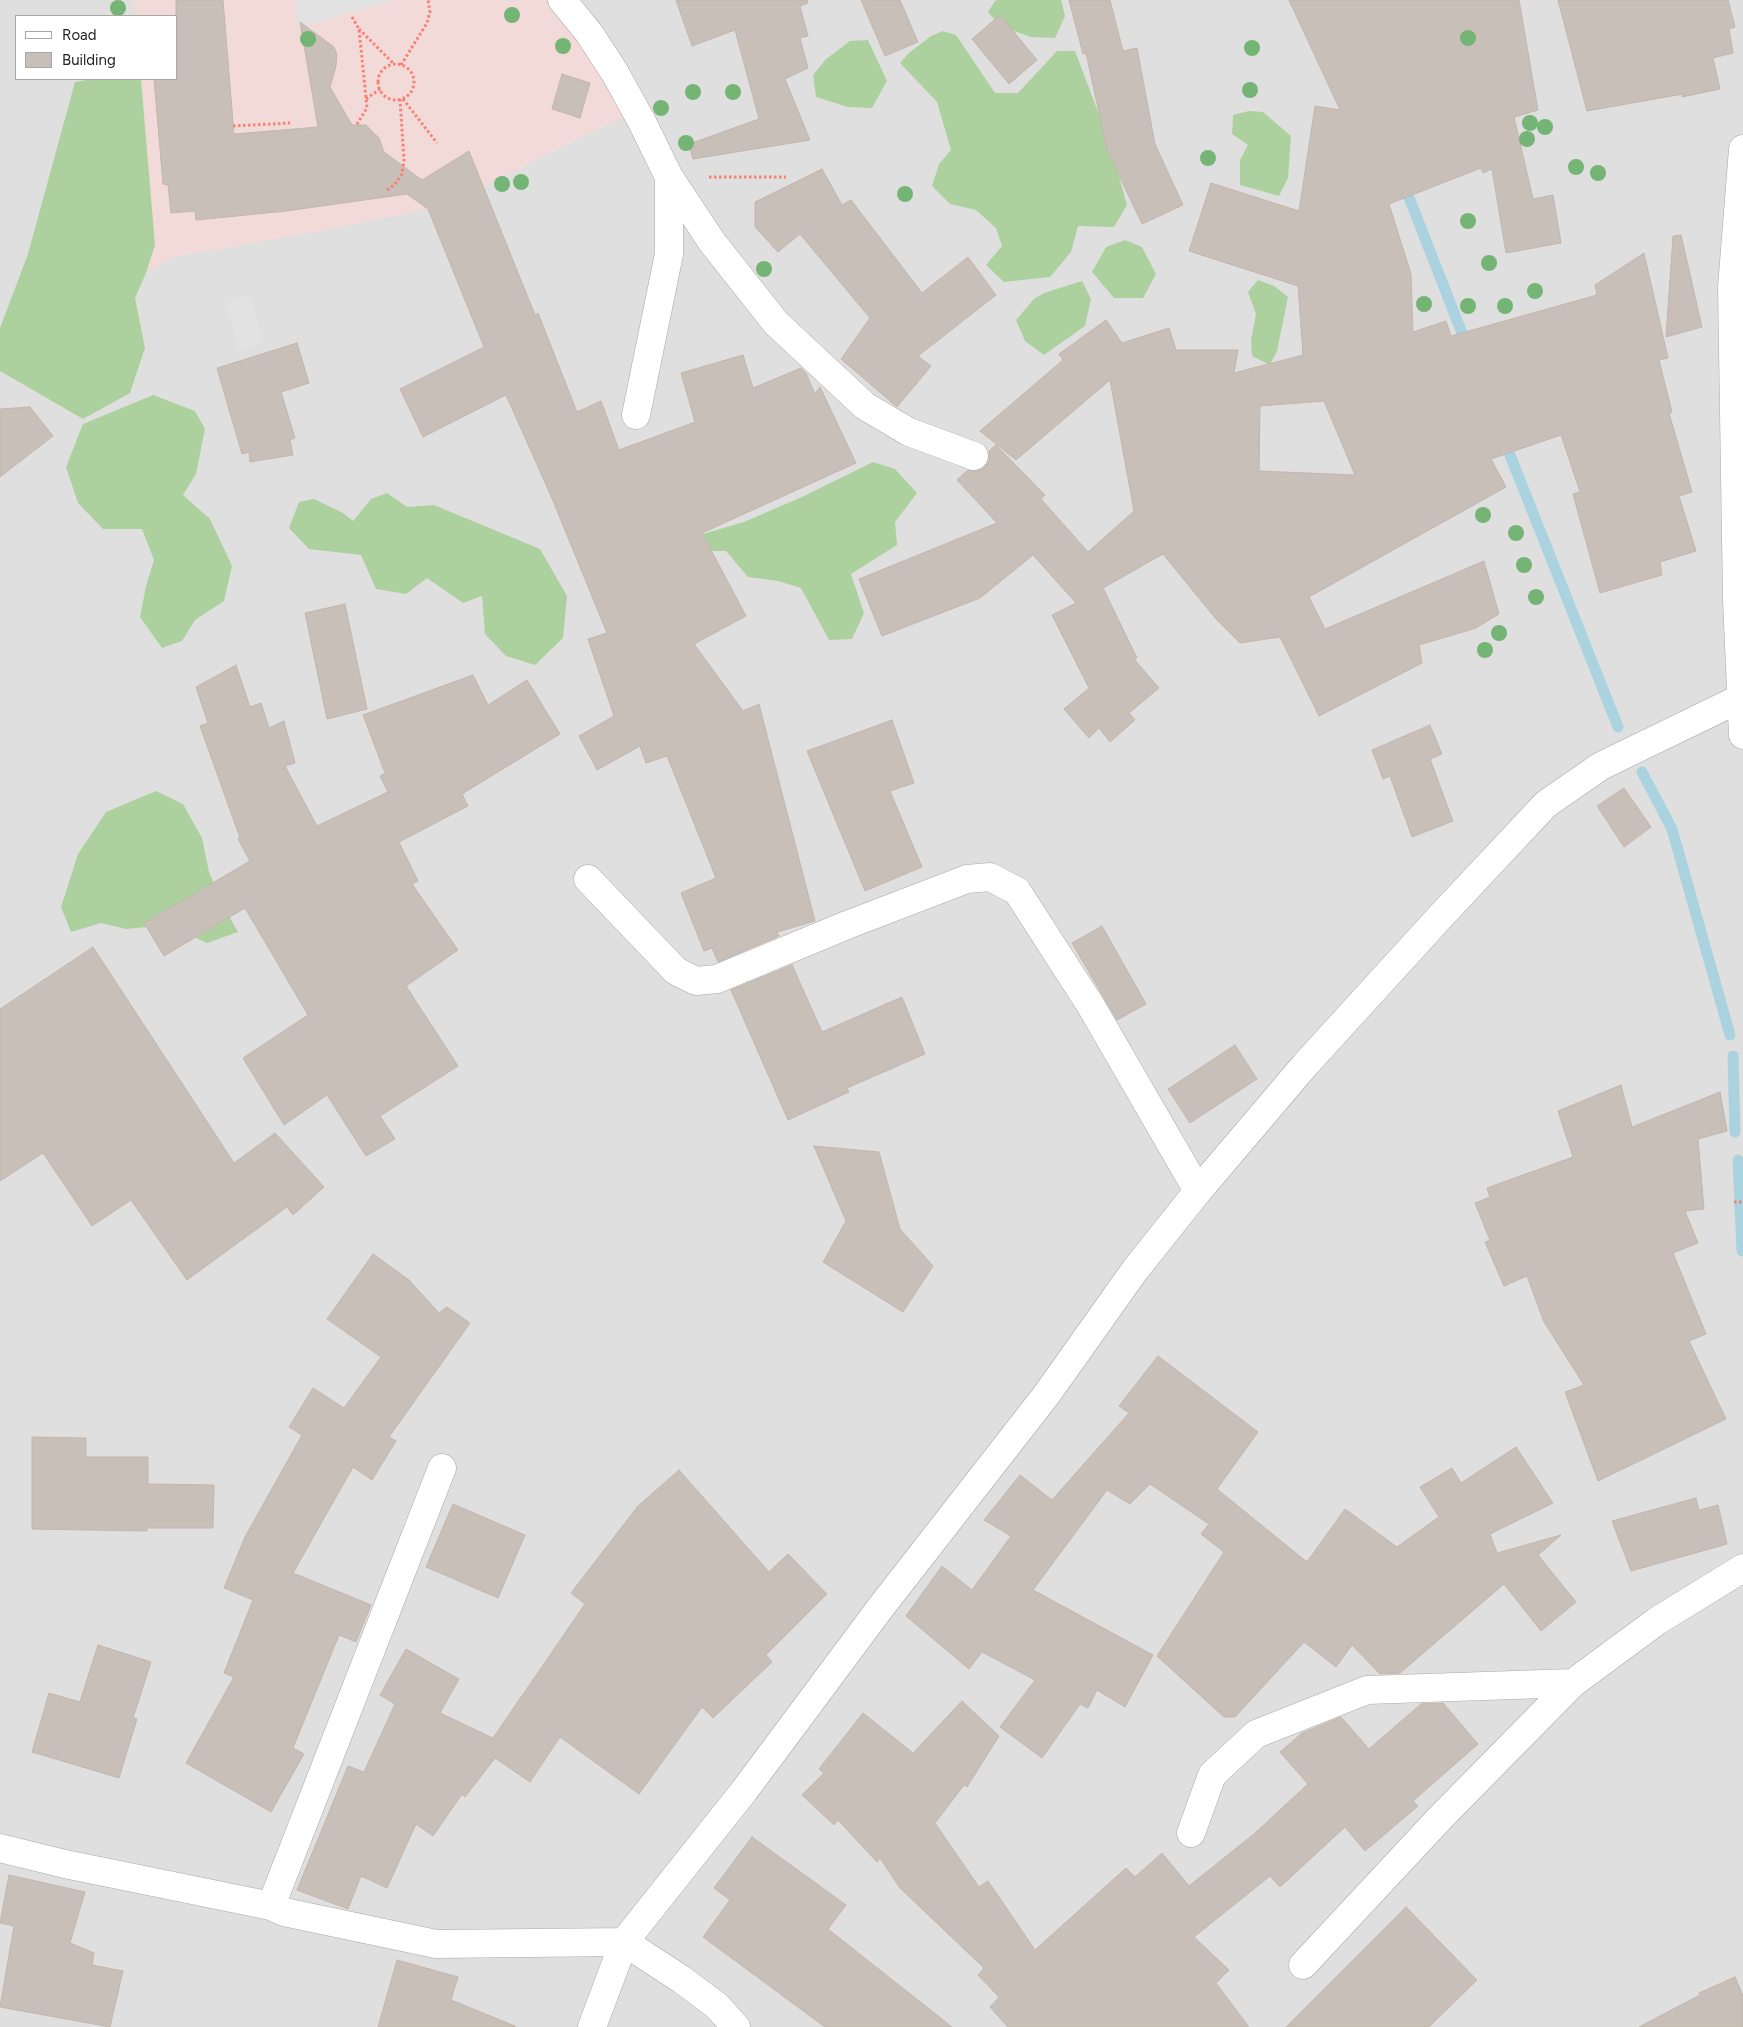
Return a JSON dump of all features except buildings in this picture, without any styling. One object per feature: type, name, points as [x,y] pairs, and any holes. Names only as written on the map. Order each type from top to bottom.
[{"type":"street","points":[[562,0],[589,33],[615,73],[641,120],[669,178],[712,242],[776,323],[865,406],[909,432],[974,456]]},
{"type":"street","points":[[1743,149],[1732,287],[1737,600],[1743,735]]},
{"type":"street","points":[[636,414],[669,254],[669,178]]},
{"type":"street","points":[[592,2027],[624,1942],[744,1791],[882,1607],[1047,1394],[1135,1270],[1198,1191],[1305,1065],[1546,804],[1601,766],[1741,698]]},
{"type":"street","points":[[588,879],[676,971],[696,981],[717,979],[847,925],[967,879],[990,877],[1017,891],[1091,1006],[1198,1191]]},
{"type":"street","points":[[271,1906],[442,1468]]},
{"type":"street","points":[[1303,1965],[1441,1817],[1573,1683],[1657,1621],[1743,1568]]},
{"type":"street","points":[[1190,1833],[1212,1775],[1256,1734],[1367,1690],[1573,1683]]},
{"type":"street","points":[[0,1848],[66,1864],[271,1906],[284,1912],[436,1944],[624,1942],[681,1979],[717,2006],[736,2027]]},
{"type":"path","points":[[402,65],[427,23],[430,12],[428,0]]},
{"type":"path","points":[[352,17],[359,29],[394,64]]},
{"type":"path","points":[[357,124],[367,108],[359,29]]},
{"type":"path","points":[[387,65],[402,65],[408,67],[414,76],[414,86],[409,95],[402,99],[388,99],[378,84],[380,73],[387,65]]},
{"type":"path","points":[[366,98],[380,89]]},
{"type":"path","points":[[402,99],[436,143]]},
{"type":"path","points":[[387,190],[394,185],[402,174],[404,160],[402,99]]},
{"type":"path","points":[[233,126],[290,124]]},
{"type":"path","points":[[669,178],[786,177]]},
{"type":"path","points":[[1734,1202],[1743,1202]]},
{"type":"shaded area","points":[[0,0],[1743,0],[1743,2027],[0,2027]]},
{"type":"shaded area","points":[[134,0],[548,0],[581,38],[629,114],[446,205],[321,231],[180,256],[168,259],[146,273],[155,245],[141,80],[178,80],[178,15],[135,15]]},
{"type":"shaded area","points":[[295,0],[393,0],[298,28]]},
{"type":"shaded area","points":[[250,294],[264,343],[239,351],[226,303]]},
{"type":"green space","points":[[1061,0],[1065,16],[1055,38],[1031,37],[1000,26],[988,12],[995,1]]},
{"type":"green space","points":[[943,31],[956,35],[995,93],[1018,93],[1057,51],[1075,51],[1109,141],[1127,205],[1114,227],[1078,226],[1071,252],[1050,277],[1004,282],[986,265],[1002,246],[996,228],[976,210],[950,204],[932,186],[939,164],[951,150],[937,102],[900,63],[909,53],[931,36]]},
{"type":"green space","points":[[868,40],[887,81],[872,108],[848,107],[816,97],[813,75],[826,59],[850,41]]},
{"type":"green space","points":[[86,80],[141,80],[155,245],[135,298],[145,348],[130,393],[83,419],[0,371],[0,328],[28,254],[75,82]]},
{"type":"green space","points":[[1249,111],[1263,112],[1291,136],[1288,178],[1279,196],[1240,185],[1240,160],[1248,145],[1232,134],[1233,115]]},
{"type":"green space","points":[[1125,240],[1142,247],[1156,274],[1143,298],[1114,298],[1092,272],[1106,247]]},
{"type":"green space","points":[[1258,280],[1274,286],[1288,297],[1277,351],[1270,365],[1252,356],[1251,340],[1256,314],[1248,292]]},
{"type":"green space","points":[[1082,281],[1091,299],[1085,326],[1044,355],[1025,341],[1016,320],[1034,299],[1044,293]]},
{"type":"green space","points":[[153,395],[195,411],[205,429],[196,474],[183,495],[210,519],[232,566],[224,601],[195,620],[182,641],[162,648],[140,617],[146,586],[154,560],[142,529],[103,529],[78,503],[66,467],[83,424]]},
{"type":"green space","points":[[873,462],[895,469],[917,493],[895,522],[897,545],[851,574],[864,613],[852,639],[829,640],[801,588],[778,581],[748,577],[726,551],[706,551],[694,531],[703,534],[744,522],[802,497]]},
{"type":"green space","points":[[387,493],[407,507],[434,505],[540,549],[567,596],[563,638],[535,665],[506,656],[485,634],[482,596],[463,603],[427,578],[406,594],[376,589],[361,555],[309,549],[289,528],[299,502],[314,499],[343,513],[353,521],[371,499]]},
{"type":"green space","points":[[156,791],[183,804],[202,838],[209,872],[223,905],[238,932],[207,943],[168,925],[126,929],[101,923],[71,932],[61,907],[78,854],[106,812]]},
{"type":"waterway","points":[[1403,182],[1467,346]]},
{"type":"waterway","points":[[1504,440],[1618,727]]},
{"type":"waterway","points":[[1642,772],[1672,829],[1730,1035]]},
{"type":"waterway","points":[[1733,1056],[1735,1132]]},
{"type":"waterway","points":[[1738,1160],[1742,1251]]}]
